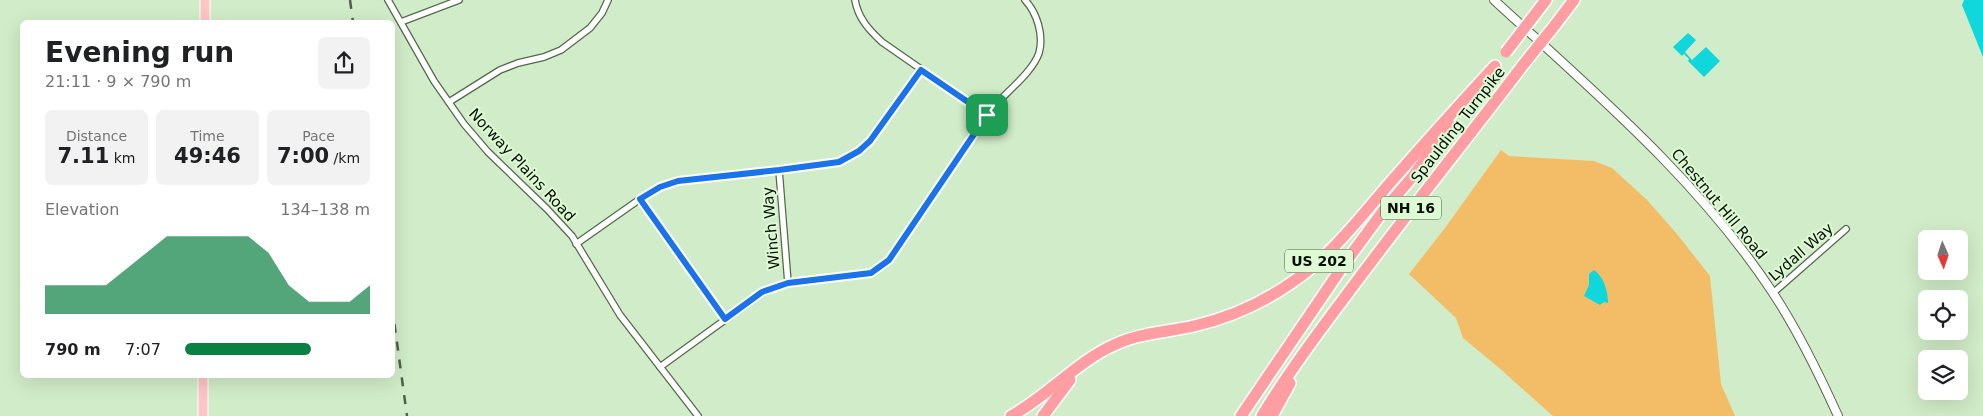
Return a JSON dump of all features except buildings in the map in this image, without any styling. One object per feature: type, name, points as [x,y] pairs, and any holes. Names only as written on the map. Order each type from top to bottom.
[{"type":"highway","name":"Spaulding Turnpike","points":[[1242,416],[1345,263],[1546,0]]},
{"type":"highway","name":"Spaulding Turnpike","points":[[1262,416],[1275,394],[1394,230],[1574,0]]},
{"type":"highway","name":"US 202","points":[[1012,416],[1082,365],[1114,345],[1132,338],[1195,326],[1230,314],[1255,304],[1292,283],[1324,258],[1446,118],[1495,66]]},
{"type":"highway","points":[[1272,416],[1304,354]]},
{"type":"highway","points":[[1043,416],[1082,365]]},
{"type":"main road","points":[[205,0],[205,20]]},
{"type":"main road","points":[[203,378],[203,416]]},
{"type":"street","name":"Norway Plains Road","points":[[388,0],[434,81],[449,102],[476,138],[547,209],[576,244],[620,314],[698,416]]},
{"type":"street","points":[[401,22],[459,0]]},
{"type":"street","points":[[449,102],[500,70],[561,50],[590,28],[602,13],[608,0]]},
{"type":"street","points":[[855,0],[859,15],[868,30],[921,70],[987,115]]},
{"type":"street","points":[[660,367],[762,292],[788,283],[871,273],[889,260],[987,115],[1006,92],[1028,71],[1039,54],[1038,25],[1031,7],[1025,0]]},
{"type":"street","name":"Chestnut Hill Road","points":[[1494,0],[1607,104],[1675,171],[1728,233],[1773,293],[1792,325],[1838,416]]},
{"type":"street","points":[[576,244],[640,199],[660,187],[678,181],[839,162],[859,151],[870,141],[921,70]]},
{"type":"street","name":"Winch Way","points":[[779,170],[788,283]]},
{"type":"street","points":[[640,199],[725,319]]},
{"type":"street","name":"Lydall Way","points":[[1773,293],[1846,229]]},
{"type":"shaded area","points":[[1501,150],[1509,156],[1594,161],[1612,168],[1647,200],[1677,234],[1710,276],[1721,384],[1735,416],[1553,416],[1463,338],[1456,318],[1409,274],[1445,228]]},
{"type":"water","points":[[1964,0],[1983,0],[1983,57],[1962,5]]},
{"type":"water","points":[[1688,33],[1696,40],[1685,52],[1692,60],[1706,47],[1720,61],[1704,77],[1688,61],[1689,59],[1684,54],[1682,56],[1673,47]]},
{"type":"water","points":[[1594,270],[1605,285],[1608,303],[1604,302],[1600,305],[1584,296],[1589,285],[1589,274]]},
{"type":"railway","points":[[350,0],[353,20]]},
{"type":"railway","points":[[395,328],[407,416]]},
{"type":"route","points":[[921,70],[987,115],[889,260],[871,273],[788,283],[762,292],[725,319],[640,199],[660,187],[692,178],[817,166],[839,162],[859,151],[870,141],[921,70]]}]
